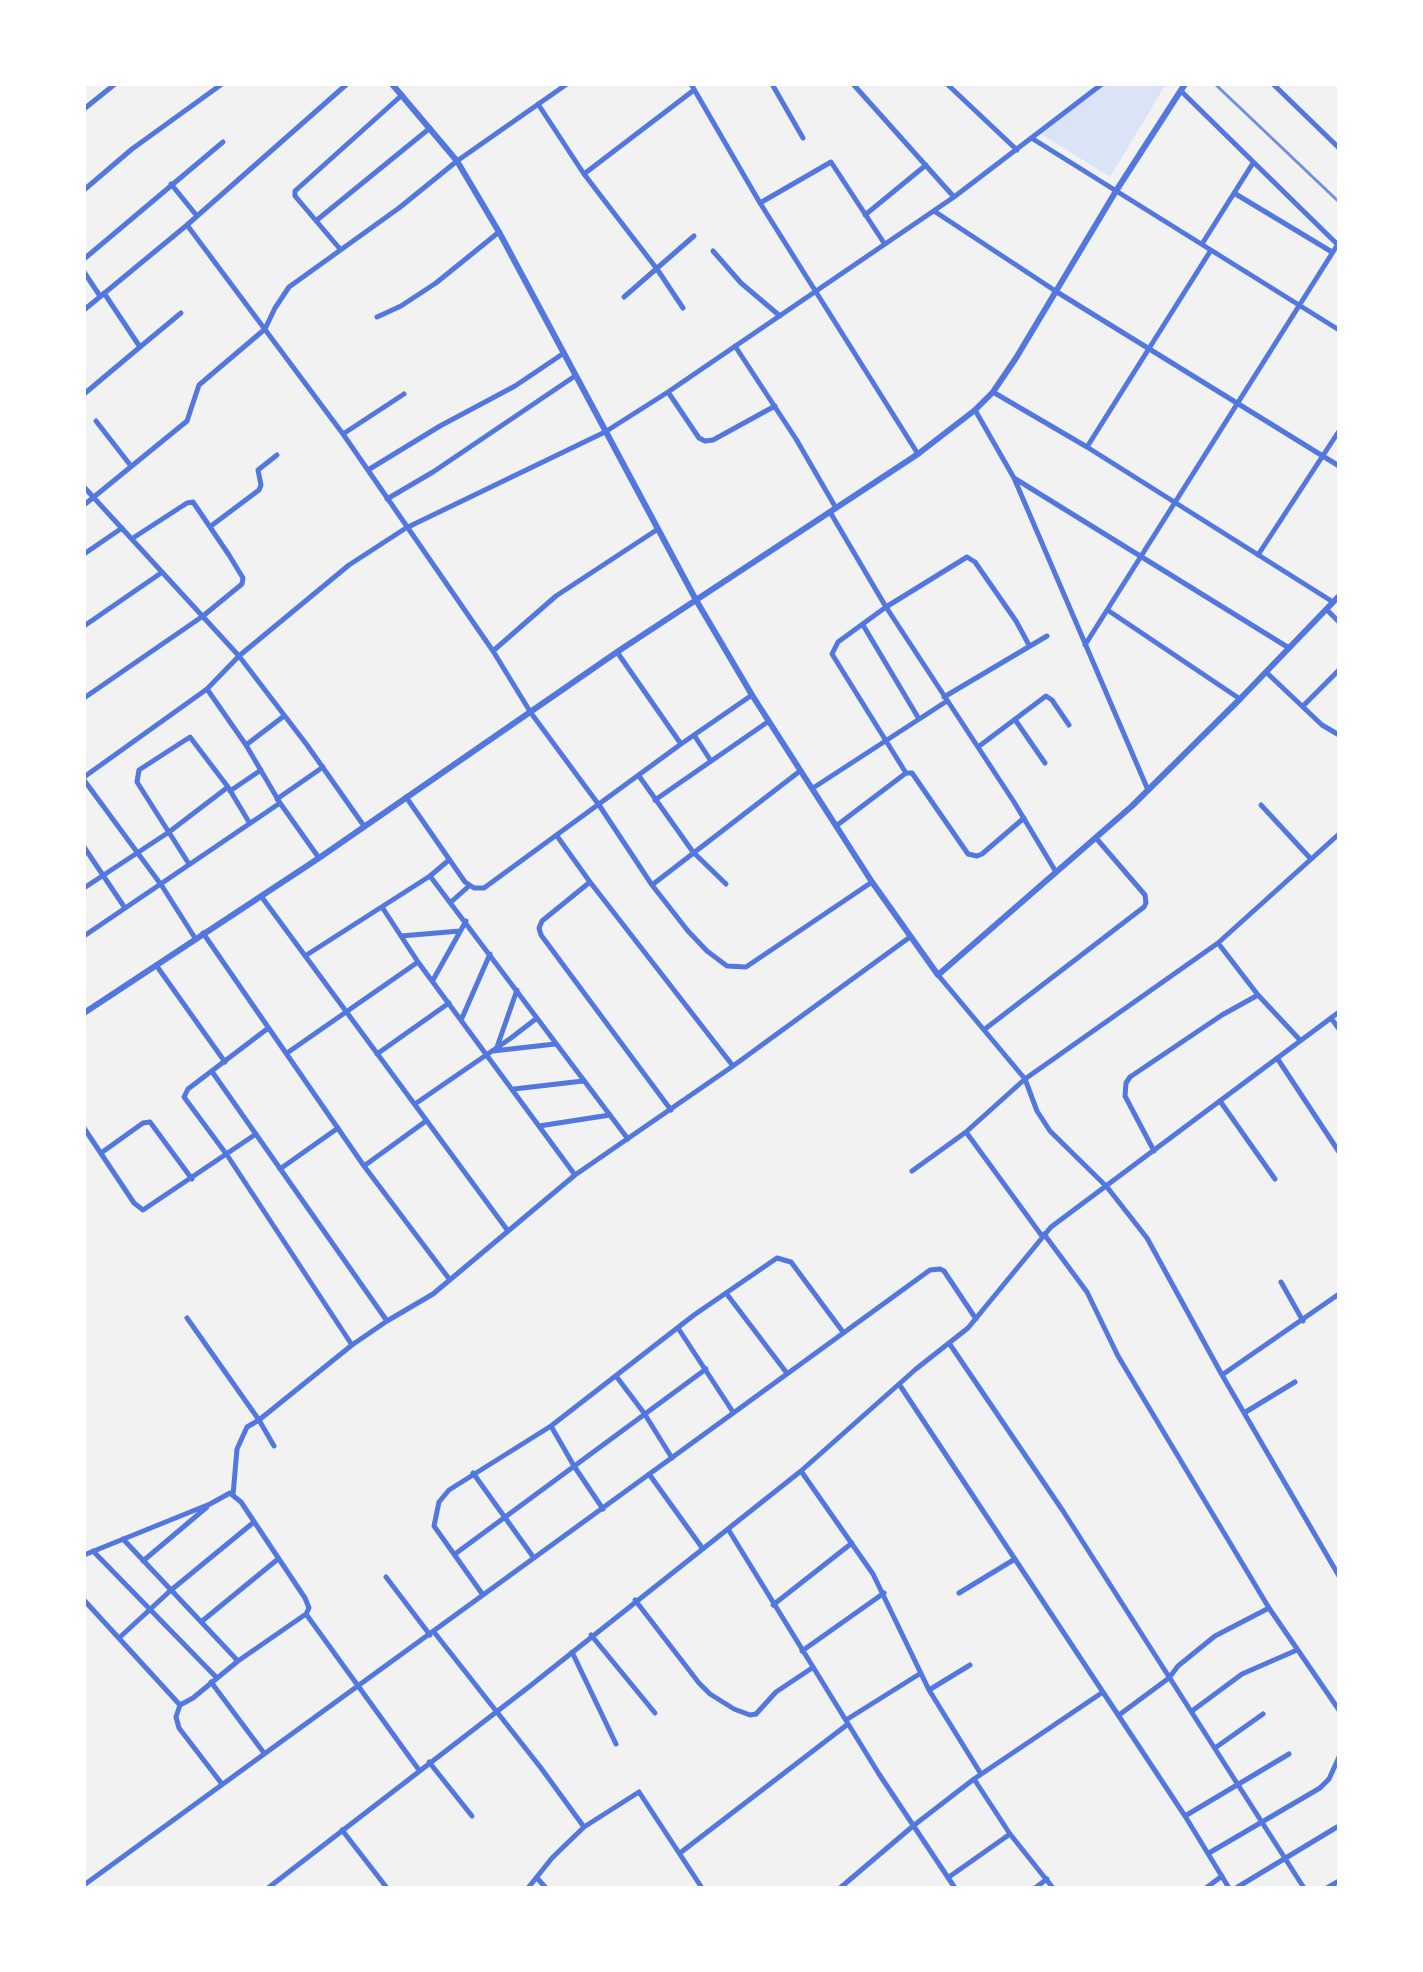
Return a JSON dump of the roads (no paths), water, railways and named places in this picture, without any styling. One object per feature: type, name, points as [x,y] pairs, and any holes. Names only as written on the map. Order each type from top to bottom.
[{"type":"street","points":[[84,109],[115,84]]},
{"type":"street","points":[[84,190],[132,149],[222,84]]},
{"type":"street","points":[[84,310],[187,225],[347,84]]},
{"type":"street","points":[[392,84],[457,161],[499,232],[696,600],[800,771],[910,937],[1025,1079],[1042,1122],[1107,1187],[1147,1238],[1222,1375],[1339,1576]]},
{"type":"street","points":[[84,505],[187,421],[203,380],[265,329],[289,287],[399,208],[457,161],[567,84]]},
{"type":"street","points":[[772,84],[803,138]]},
{"type":"street","points":[[853,84],[954,197]]},
{"type":"street","points":[[947,84],[1017,150]]},
{"type":"street","points":[[195,938],[162,886],[84,779],[207,689],[239,656],[349,565],[406,528],[605,432],[668,392],[954,197],[1102,84]]},
{"type":"street","points":[[1273,84],[1339,148]]},
{"type":"street","points":[[584,174],[692,87],[760,203],[918,454]]},
{"type":"street","points":[[84,1013],[319,858],[617,652],[918,454],[975,410],[993,392],[1183,88],[1253,163],[1338,245],[1085,645]]},
{"type":"street","points":[[340,249],[295,196],[295,191],[402,95]]},
{"type":"street","points":[[538,104],[584,174],[683,308]]},
{"type":"street","points":[[317,220],[430,128]]},
{"type":"street","points":[[1033,139],[1339,330]]},
{"type":"street","points":[[84,259],[223,142]]},
{"type":"street","points":[[760,203],[831,162],[884,243]]},
{"type":"street","points":[[1202,244],[1253,163]]},
{"type":"street","points":[[865,215],[926,165]]},
{"type":"street","points":[[171,184],[197,216]]},
{"type":"street","points":[[1234,193],[1332,252]]},
{"type":"street","points":[[934,211],[1057,292],[1339,466]]},
{"type":"street","points":[[187,225],[343,434],[493,651],[531,713],[599,805],[652,885],[707,951],[727,966],[737,968],[756,962],[872,882]]},
{"type":"street","points":[[377,317],[401,306],[436,283],[499,232]]},
{"type":"street","points":[[624,297],[694,236]]},
{"type":"street","points":[[1087,447],[1211,250]]},
{"type":"street","points":[[713,251],[741,283],[780,316]]},
{"type":"street","points":[[84,272],[140,347]]},
{"type":"street","points":[[84,394],[181,313]]},
{"type":"street","points":[[735,346],[775,406],[886,607],[1056,872]]},
{"type":"street","points":[[368,470],[440,426],[515,386],[564,353]]},
{"type":"street","points":[[387,499],[433,472],[575,376]]},
{"type":"street","points":[[668,392],[699,438],[705,441],[713,440],[775,406]]},
{"type":"street","points":[[938,975],[1148,790],[1336,599],[1258,555],[1175,501],[993,392]]},
{"type":"street","points":[[343,434],[404,394]]},
{"type":"street","points":[[975,410],[1014,478],[1148,790]]},
{"type":"street","points":[[96,421],[131,466]]},
{"type":"street","points":[[1258,555],[1339,431]]},
{"type":"street","points":[[211,526],[259,490],[258,470],[277,455]]},
{"type":"street","points":[[1014,478],[1289,648]]},
{"type":"street","points":[[84,487],[239,656],[364,826]]},
{"type":"street","points":[[84,698],[203,616],[240,587],[243,581],[195,503],[189,501],[133,538]]},
{"type":"street","points":[[84,554],[122,528]]},
{"type":"street","points":[[493,651],[556,596],[658,529]]},
{"type":"street","points":[[906,773],[832,654],[838,642],[886,607],[960,560],[970,558],[1016,621],[1029,645]]},
{"type":"street","points":[[84,626],[161,573]]},
{"type":"street","points":[[1326,609],[1339,622]]},
{"type":"street","points":[[1109,611],[1240,699]]},
{"type":"street","points":[[863,625],[919,719]]},
{"type":"street","points":[[813,788],[1047,636]]},
{"type":"street","points":[[617,652],[681,744]]},
{"type":"street","points":[[1303,706],[1339,670]]},
{"type":"street","points":[[1266,672],[1336,734],[1339,727]]},
{"type":"street","points":[[207,689],[246,745],[278,801],[319,858]]},
{"type":"street","points":[[406,797],[469,886],[479,889],[489,885],[752,695]]},
{"type":"street","points":[[978,747],[1048,696],[1069,725]]},
{"type":"street","points":[[246,745],[284,716]]},
{"type":"street","points":[[655,800],[769,721]]},
{"type":"street","points":[[1016,721],[1045,763]]},
{"type":"street","points":[[694,735],[711,761]]},
{"type":"street","points":[[189,864],[137,782],[139,770],[190,737],[249,822]]},
{"type":"street","points":[[84,936],[162,886],[323,767]]},
{"type":"street","points":[[84,888],[261,770]]},
{"type":"street","points":[[652,885],[800,771]]},
{"type":"street","points":[[836,826],[906,773],[912,773],[965,850],[973,856],[982,854],[1024,818]]},
{"type":"street","points":[[639,776],[693,852],[726,884]]},
{"type":"street","points":[[1261,805],[1310,858]]},
{"type":"street","points":[[912,1171],[966,1132],[1025,1079],[1218,943],[1339,834]]},
{"type":"street","points":[[557,836],[733,1066]]},
{"type":"street","points":[[985,1029],[1144,907],[1145,895],[1096,838]]},
{"type":"street","points":[[84,847],[125,908]]},
{"type":"street","points":[[305,956],[430,876],[449,860]]},
{"type":"street","points":[[430,876],[491,953],[555,1044],[628,1139]]},
{"type":"street","points":[[590,882],[542,921],[541,935],[671,1110]]},
{"type":"street","points":[[451,902],[469,886]]},
{"type":"street","points":[[261,896],[508,1231]]},
{"type":"street","points":[[382,907],[461,1019],[492,1050],[513,1089],[575,1175]]},
{"type":"street","points":[[433,980],[466,921]]},
{"type":"street","points":[[401,936],[460,931]]},
{"type":"street","points":[[203,933],[364,1166],[450,1280]]},
{"type":"street","points":[[233,1495],[238,1442],[247,1427],[352,1345],[419,1304],[575,1175],[733,1066],[910,937]]},
{"type":"street","points":[[1218,943],[1258,995],[1300,1040]]},
{"type":"street","points":[[461,1019],[491,953]]},
{"type":"street","points":[[287,1053],[418,962]]},
{"type":"street","points":[[156,965],[225,1062]]},
{"type":"street","points":[[492,1050],[517,990]]},
{"type":"street","points":[[1154,1151],[1125,1096],[1130,1077],[1234,1007],[1258,995]]},
{"type":"street","points":[[377,1054],[449,1003]]},
{"type":"street","points":[[268,1888],[801,1471],[976,1319],[1043,1235],[1339,1012]]},
{"type":"street","points":[[415,1104],[537,1018]]},
{"type":"street","points":[[1331,1018],[1339,1029]]},
{"type":"street","points":[[267,1029],[188,1089],[184,1097],[227,1155],[352,1345]]},
{"type":"street","points":[[492,1050],[555,1044]]},
{"type":"street","points":[[1277,1058],[1339,1152]]},
{"type":"street","points":[[213,1073],[387,1321]]},
{"type":"street","points":[[513,1089],[584,1081]]},
{"type":"street","points":[[1220,1101],[1275,1179]]},
{"type":"street","points":[[539,1126],[610,1115]]},
{"type":"street","points":[[364,1166],[426,1121]]},
{"type":"street","points":[[101,1153],[143,1123],[150,1122],[192,1179]]},
{"type":"street","points":[[84,1128],[134,1203],[143,1210],[256,1134]]},
{"type":"street","points":[[280,1169],[338,1128]]},
{"type":"street","points":[[966,1132],[1087,1292],[1118,1356],[1269,1608],[1339,1710]]},
{"type":"street","points":[[483,1595],[436,1531],[433,1521],[444,1495],[473,1473],[551,1426],[678,1328],[773,1260],[787,1258],[843,1332]]},
{"type":"street","points":[[84,1885],[356,1685],[432,1634],[786,1372],[935,1268],[949,1277],[976,1319]]},
{"type":"street","points":[[1281,1282],[1303,1321]]},
{"type":"street","points":[[726,1293],[786,1372]]},
{"type":"street","points":[[1222,1375],[1339,1294]]},
{"type":"street","points":[[187,1318],[274,1446]]},
{"type":"street","points":[[678,1328],[733,1412]]},
{"type":"street","points":[[949,1343],[1029,1460],[1304,1888]]},
{"type":"street","points":[[455,1554],[706,1369]]},
{"type":"street","points":[[616,1376],[672,1458]]},
{"type":"street","points":[[1244,1413],[1295,1382]]},
{"type":"street","points":[[899,1384],[1119,1715],[1229,1888]]},
{"type":"street","points":[[551,1426],[603,1509]]},
{"type":"street","points":[[801,1471],[884,1593],[929,1690],[981,1774]]},
{"type":"street","points":[[473,1473],[534,1558]]},
{"type":"street","points":[[649,1474],[703,1549]]},
{"type":"street","points":[[84,1555],[210,1504],[227,1494],[233,1495],[241,1502],[308,1604],[306,1614],[180,1705],[176,1717],[179,1728],[222,1784]]},
{"type":"street","points":[[143,1561],[210,1504]]},
{"type":"street","points":[[119,1638],[170,1591],[254,1522]]},
{"type":"street","points":[[728,1529],[812,1668],[955,1888]]},
{"type":"street","points":[[123,1539],[238,1661]]},
{"type":"street","points":[[773,1605],[852,1543]]},
{"type":"street","points":[[93,1551],[151,1609],[214,1680],[264,1753]]},
{"type":"street","points":[[201,1622],[278,1559]]},
{"type":"street","points":[[959,1593],[1015,1559]]},
{"type":"street","points":[[1333,1567],[1339,1562]]},
{"type":"street","points":[[386,1577],[496,1712],[584,1827]]},
{"type":"street","points":[[802,1651],[884,1593]]},
{"type":"street","points":[[84,1600],[180,1705]]},
{"type":"street","points":[[635,1600],[699,1683],[734,1709],[756,1714],[776,1692],[812,1668]]},
{"type":"street","points":[[1119,1715],[1169,1678],[1178,1666],[1215,1636],[1269,1608]]},
{"type":"street","points":[[306,1614],[419,1770]]},
{"type":"street","points":[[591,1635],[655,1713]]},
{"type":"street","points":[[1191,1711],[1242,1674],[1297,1650]]},
{"type":"street","points":[[572,1652],[616,1744]]},
{"type":"street","points":[[929,1690],[970,1665]]},
{"type":"street","points":[[680,1853],[847,1722],[921,1673]]},
{"type":"street","points":[[840,1888],[974,1779],[1103,1692]]},
{"type":"street","points":[[1215,1748],[1263,1714]]},
{"type":"street","points":[[1185,1816],[1289,1754]]},
{"type":"street","points":[[1209,1853],[1323,1787],[1339,1757]]},
{"type":"street","points":[[429,1762],[472,1816]]},
{"type":"street","points":[[974,1779],[1010,1834],[1053,1888]]},
{"type":"street","points":[[528,1888],[552,1858],[584,1827],[639,1792],[702,1888]]},
{"type":"street","points":[[1236,1888],[1337,1827]]},
{"type":"street","points":[[342,1830],[387,1888]]},
{"type":"street","points":[[949,1877],[1010,1834]]},
{"type":"street","points":[[1206,1888],[1222,1876]]},
{"type":"street","points":[[537,1878],[546,1888]]},
{"type":"street","points":[[1035,1888],[1047,1879]]},
{"type":"street","points":[[1327,1888],[1339,1881]]},
{"type":"railway","points":[[1215,84],[1339,202]]}]
